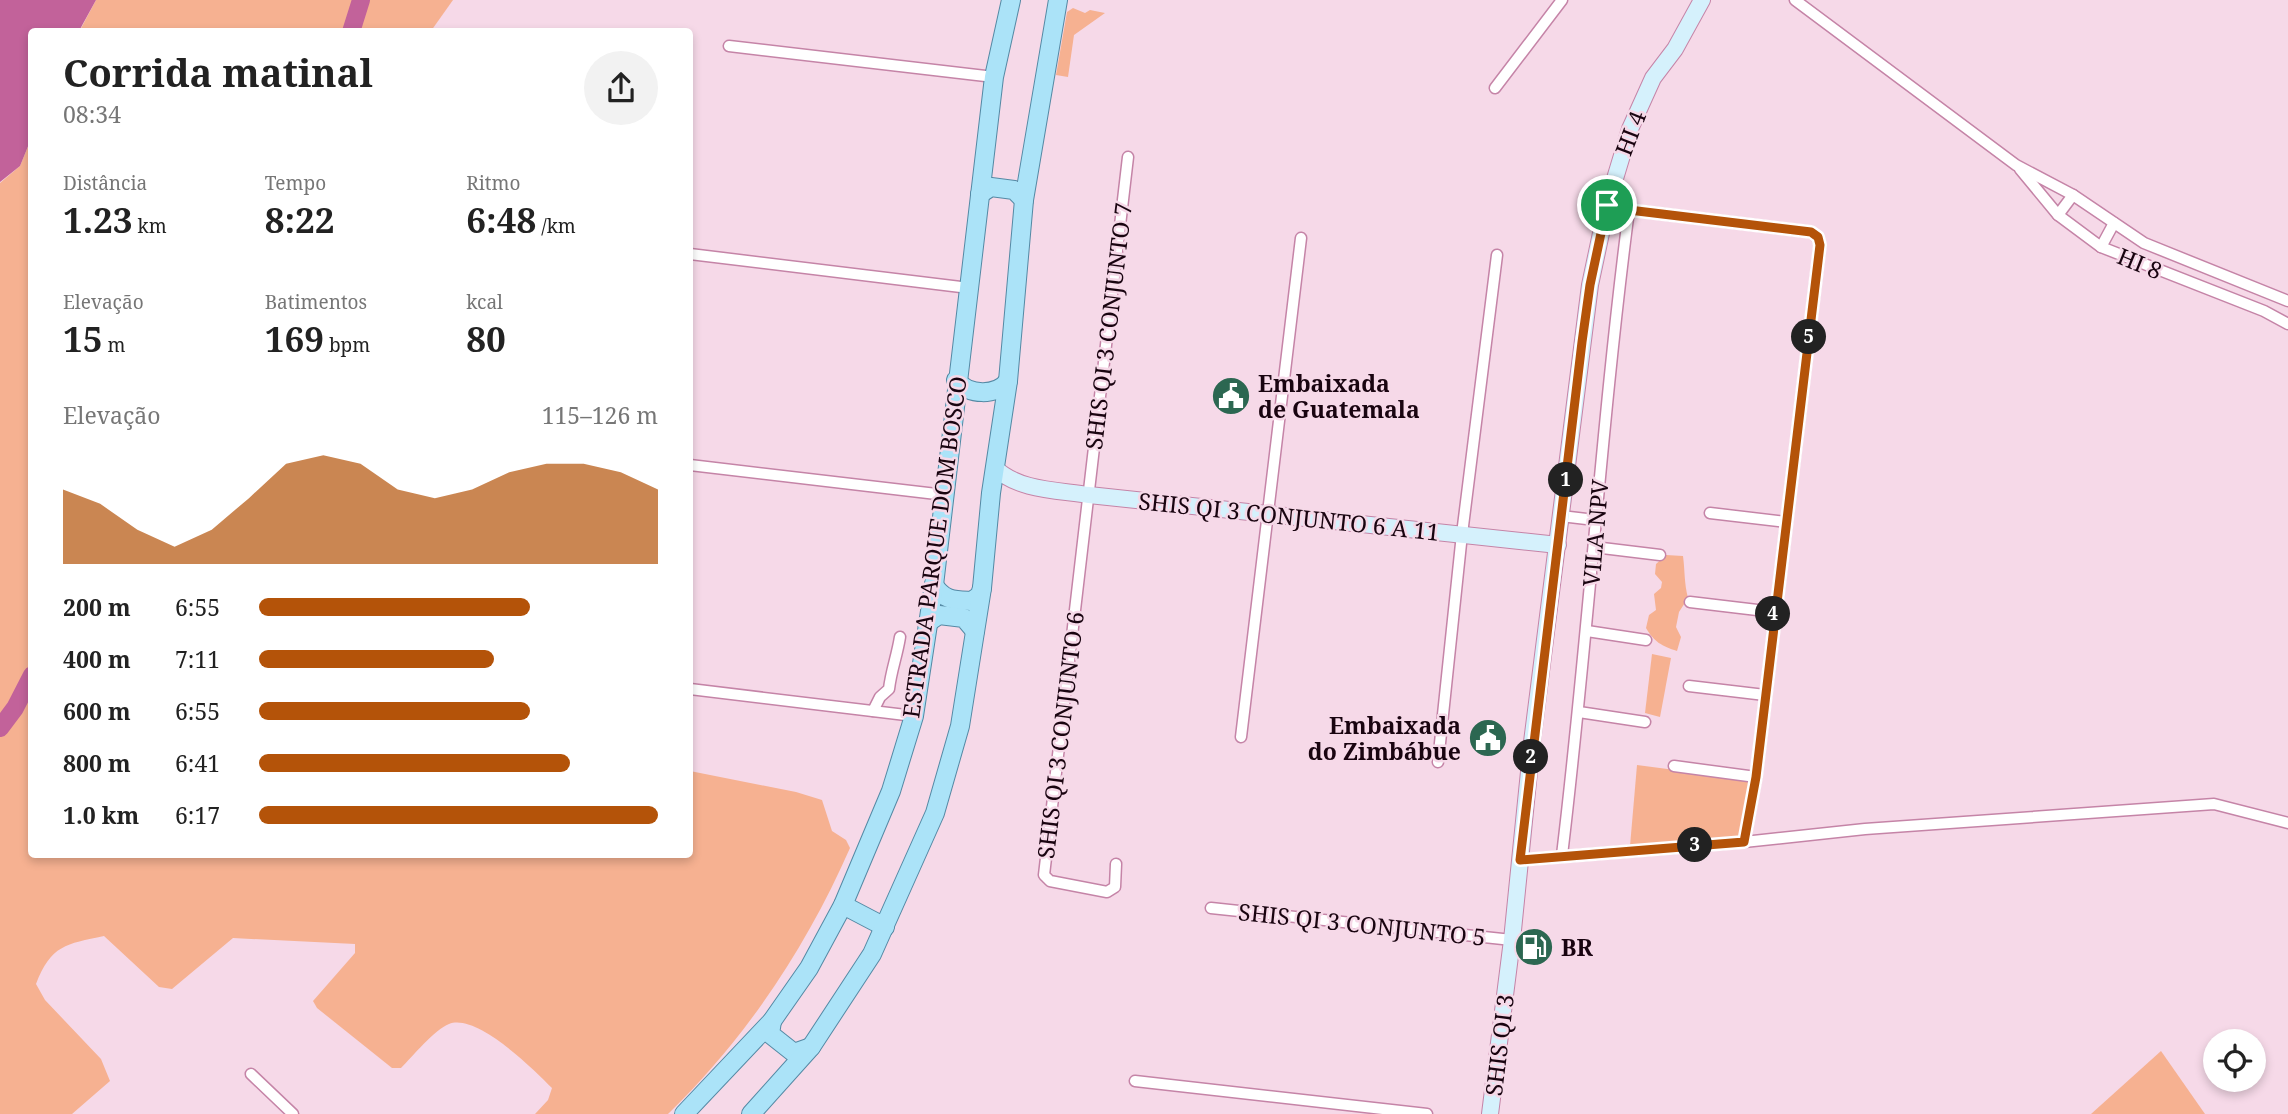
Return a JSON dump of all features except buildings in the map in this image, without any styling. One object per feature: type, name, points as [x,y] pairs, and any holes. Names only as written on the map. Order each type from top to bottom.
[{"type":"main road","name":"ESTRADA PARQUE DOM BOSCO","points":[[684,1114],[772,1021],[809,968],[843,905],[891,791],[914,716],[934,585],[956,380],[994,77],[1011,0]]},
{"type":"main road","points":[[751,1114],[811,1047],[872,954],[935,813],[960,726],[982,588],[991,493],[1009,381],[1024,200],[1058,0]]},
{"type":"main road","points":[[982,172],[991,179],[1021,181],[1028,178]]},
{"type":"main road","points":[[980,194],[991,187],[1014,190],[1024,200]]},
{"type":"main road","points":[[956,380],[965,389],[994,393],[1009,381]]},
{"type":"main road","points":[[953,408],[969,400],[993,404],[1003,415]]},
{"type":"main road","points":[[934,585],[950,600],[972,601],[980,595],[982,588]]},
{"type":"main road","points":[[927,623],[939,615],[964,618],[975,631]]},
{"type":"main road","points":[[843,905],[885,927]]},
{"type":"main road","points":[[772,1021],[770,1034],[794,1053],[811,1047]]},
{"type":"street","points":[[1495,88],[1562,0]]},
{"type":"street","name":"HI 4","points":[[1675,49],[1695,0]]},
{"type":"street","name":"HI 4","points":[[1561,516],[1590,285],[1607,205],[1630,129],[1653,78],[1675,49],[1702,0]]},
{"type":"street","name":"HI 8","points":[[1796,0],[2016,165],[2073,194],[2144,243],[2288,301]]},
{"type":"street","points":[[729,46],[994,77]]},
{"type":"street","name":"SHIS QI 3 CONJUNTO 7","points":[[1089,495],[1128,157]]},
{"type":"street","name":"HI 8","points":[[2016,165],[2058,215],[2101,247],[2288,324]]},
{"type":"street","points":[[2058,215],[2073,194]]},
{"type":"street","points":[[1607,205],[1811,232],[1818,237],[1820,245],[1756,777],[1744,842]]},
{"type":"street","name":"VILA NPV","points":[[1562,855],[1579,712],[1595,520],[1629,210]]},
{"type":"street","points":[[2101,247],[2115,223]]},
{"type":"street","points":[[1241,737],[1301,238]]},
{"type":"street","points":[[2137,262],[2144,243]]},
{"type":"street","points":[[693,254],[969,288]]},
{"type":"street","points":[[1438,762],[1462,534],[1497,255]]},
{"type":"street","points":[[2264,312],[2271,294]]},
{"type":"street","points":[[693,466],[945,495]]},
{"type":"street","name":"SHIS QI 3 CONJUNTO 6 A 11","points":[[995,468],[1007,479],[1020,484],[1089,495],[1558,545]]},
{"type":"street","name":"SHIS QI 3 CONJUNTO 6 A 11","points":[[991,493],[1020,484]]},
{"type":"street","name":"SHIS QI 3 CONJUNTO 6","points":[[1089,495],[1044,875],[1050,881],[1107,892],[1115,887],[1116,863]]},
{"type":"street","points":[[1710,513],[1786,522]]},
{"type":"street","points":[[1561,516],[1595,520]]},
{"type":"street","name":"SHIS QI 3","points":[[1490,1114],[1512,940],[1532,742],[1561,516]]},
{"type":"street","points":[[1594,547],[1660,555]]},
{"type":"street","points":[[1690,602],[1774,612]]},
{"type":"street","points":[[1587,631],[1646,639]]},
{"type":"street","points":[[873,711],[880,697],[889,689],[900,637]]},
{"type":"street","points":[[1689,686],[1765,695]]},
{"type":"street","points":[[693,689],[914,716]]},
{"type":"street","points":[[1579,712],[1645,722]]},
{"type":"street","points":[[1674,766],[1756,777]]},
{"type":"street","points":[[1520,860],[1744,842],[1865,829],[2214,804],[2288,823]]},
{"type":"street","name":"SHIS QI 3 CONJUNTO 5","points":[[1211,908],[1512,940]]},
{"type":"street","points":[[251,1074],[293,1114]]},
{"type":"street","points":[[1135,1081],[1427,1114]]},
{"type":"shaded area","points":[[0,0],[96,0],[81,28],[28,28],[28,146],[20,166],[0,182]]},
{"type":"shaded area","points":[[96,0],[453,0],[433,28],[81,28]]},
{"type":"shaded area","points":[[1073,8],[1085,13],[1090,10],[1105,13],[1074,35],[1068,77],[1056,75],[1067,12]]},
{"type":"shaded area","points":[[28,146],[28,858],[693,858],[693,772],[796,792],[822,800],[832,831],[846,840],[850,848],[833,885],[772,990],[723,1054],[668,1114],[535,1114],[548,1100],[552,1088],[532,1068],[489,1034],[461,1023],[443,1027],[401,1068],[392,1068],[317,1008],[313,1001],[355,953],[355,944],[233,938],[172,989],[159,987],[104,936],[61,948],[48,961],[36,984],[45,1000],[101,1059],[110,1081],[72,1114],[0,1114],[0,183],[20,166]]},
{"type":"shaded area","points":[[1666,555],[1683,556],[1688,598],[1679,612],[1676,627],[1681,637],[1677,651],[1659,643],[1646,628],[1649,615],[1656,610],[1654,594],[1661,588],[1662,582],[1655,574],[1656,564]]},
{"type":"shaded area","points":[[1652,654],[1671,658],[1660,717],[1645,713]]},
{"type":"shaded area","points":[[1637,765],[1751,780],[1740,838],[1630,846]]},
{"type":"shaded area","points":[[2161,1051],[2205,1114],[2091,1114]]},
{"type":"waterway","points":[[352,28],[361,0]]},
{"type":"waterway","points":[[0,728],[15,708],[28,683]]},
{"type":"place","name":"Embaixada de Guatemala","points":[[1231,396]]},
{"type":"place","name":"Embaixada do Zimbábue","points":[[1488,738]]},
{"type":"place","name":"BR","points":[[1534,947]]},
{"type":"route","points":[[1607,205],[1811,232],[1818,237],[1820,245],[1756,777],[1744,842],[1520,860],[1532,742],[1582,342],[1590,285],[1607,205]]}]
